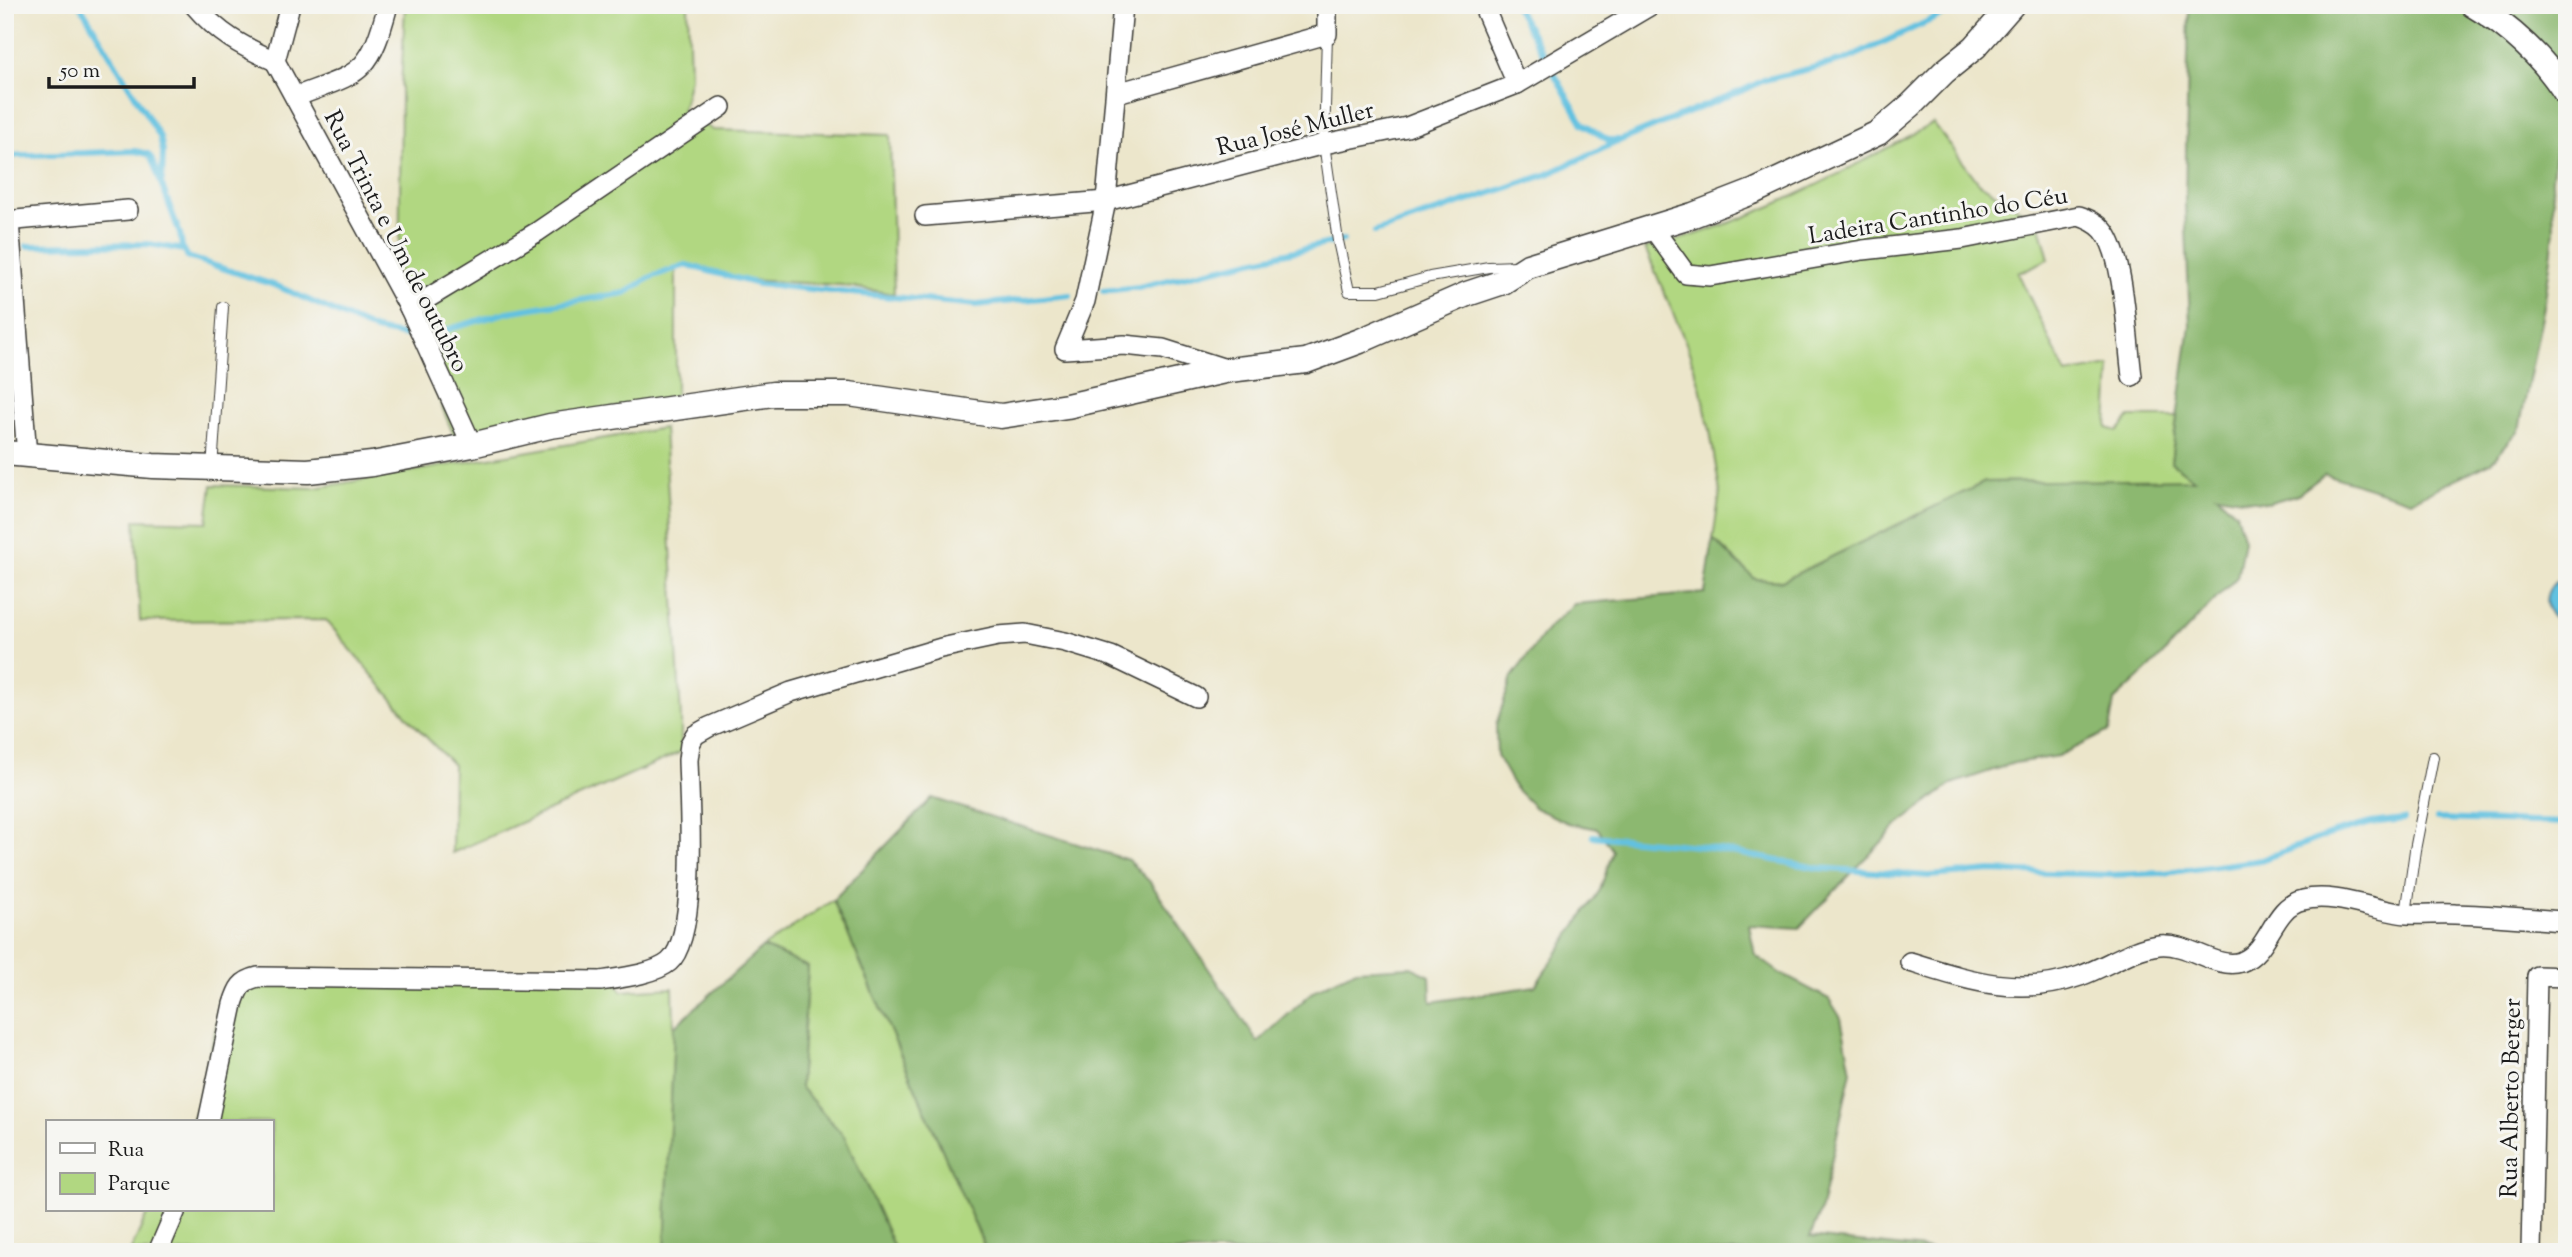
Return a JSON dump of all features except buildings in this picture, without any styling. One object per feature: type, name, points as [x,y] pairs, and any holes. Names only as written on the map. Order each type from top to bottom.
[{"type":"street","points":[[194,5],[218,30],[240,45],[275,61],[290,5]]},
{"type":"street","points":[[295,97],[351,75],[366,65],[374,51],[388,5]]},
{"type":"street","points":[[1124,5],[1106,201],[1085,302],[1065,349],[1124,345],[1163,349],[1229,370]]},
{"type":"street","points":[[1117,93],[1327,34],[1326,5]]},
{"type":"street","points":[[1483,5],[1517,84]]},
{"type":"street","name":"Rua José Muller","points":[[925,216],[1106,201],[1324,144],[1407,127],[1517,84],[1651,5]]},
{"type":"street","points":[[128,209],[7,221],[16,455],[212,469],[307,471],[372,464],[472,445],[550,426],[773,394],[849,394],[1000,416],[1067,407],[1229,370],[1306,361],[1360,341],[1467,294],[1503,282],[1528,266],[1693,215],[1755,191],[1878,133],[1975,47],[2012,5]]},
{"type":"street","points":[[2473,5],[2525,45],[2558,81],[2567,95]]},
{"type":"street","name":"Rua Trinta e Um de outubro","points":[[275,61],[410,309],[472,445]]},
{"type":"street","points":[[410,309],[537,232],[721,107]]},
{"type":"street","name":"Ladeira Cantinho do Céu","points":[[1652,227],[1686,274],[1710,276],[1863,250],[1962,239],[2079,216],[2092,221],[2104,231],[2118,264],[2132,376]]},
{"type":"street","points":[[208,1120],[233,1004],[238,989],[245,981],[258,977],[601,981],[634,975],[670,962],[680,946],[689,898],[690,744],[695,735],[709,727],[791,692],[942,648],[998,636],[1025,634],[1111,656],[1196,697]]},
{"type":"street","points":[[1910,962],[1962,978],[2001,985],[2039,987],[2080,976],[2157,945],[2178,944],[2221,963],[2242,962],[2258,948],[2290,904],[2305,899],[2335,900],[2406,914],[2567,921]]},
{"type":"street","name":"Rua Alberto Berger","points":[[2531,1252],[2537,976],[2567,977]]},
{"type":"street","points":[[158,1252],[175,1212]]},
{"type":"lane","points":[[1327,34],[1324,144],[1340,253],[1349,291],[1379,291],[1430,276],[1489,267],[1528,266]]},
{"type":"lane","points":[[212,469],[223,307]]},
{"type":"lane","points":[[2406,914],[2432,757]]},
{"type":"green space","points":[[405,5],[688,5],[690,78],[682,111],[713,130],[890,135],[894,294],[841,285],[746,280],[698,266],[676,268],[676,397],[454,436],[399,303],[401,89]]},
{"type":"green space","points":[[2189,5],[2567,5],[2567,90],[2558,98],[2558,128],[2552,179],[2554,230],[2544,306],[2519,430],[2491,462],[2411,501],[2325,474],[2298,494],[2268,503],[2217,495],[2236,513],[2244,540],[2237,577],[2151,667],[2114,701],[2109,731],[2058,756],[2014,763],[1952,784],[1898,825],[1799,928],[1749,925],[1755,955],[1781,974],[1829,999],[1841,1018],[1851,1071],[1820,1213],[1810,1237],[1953,1252],[987,1252],[833,900],[932,798],[1128,860],[1150,882],[1258,1042],[1316,989],[1356,970],[1411,967],[1430,976],[1431,1002],[1535,986],[1600,890],[1613,851],[1598,829],[1568,823],[1535,808],[1515,788],[1497,756],[1496,725],[1512,677],[1549,627],[1574,604],[1705,593],[1713,539],[1755,579],[1782,581],[1985,482],[2194,479],[2171,462],[2190,325],[2185,203]]},
{"type":"green space","points":[[1933,123],[1979,183],[2039,222],[2049,259],[2018,273],[2066,374],[2110,366],[2107,428],[2118,431],[2130,417],[2177,417],[2171,462],[2195,480],[1985,482],[1782,581],[1755,579],[1713,539],[1720,492],[1700,386],[1686,343],[1645,248],[1720,226],[1794,196]]},
{"type":"green space","points":[[664,428],[681,752],[452,853],[453,765],[411,721],[326,620],[140,621],[135,520],[207,522],[212,485],[315,488]]},
{"type":"green space","points":[[833,900],[987,1252],[896,1252],[844,1136],[800,1087],[808,967],[763,947]]},
{"type":"green space","points":[[763,947],[808,967],[800,1087],[844,1136],[896,1252],[665,1252],[674,1027]]},
{"type":"green space","points":[[610,970],[622,991],[673,988],[674,1027],[665,1252],[130,1252],[148,1212],[273,1212],[273,1120],[191,1120],[223,999],[235,978],[247,974],[594,975]]},
{"type":"water","points":[[2567,576],[2567,625],[2551,616],[2546,601],[2552,586]]},
{"type":"waterway","points":[[80,5],[160,137],[163,151],[162,180]]},
{"type":"waterway","points":[[1515,5],[1583,124],[1608,140],[1618,140]]},
{"type":"waterway","points":[[1375,232],[1548,174],[1764,80],[1845,60],[1946,13],[1953,5]]},
{"type":"waterway","points":[[5,156],[135,151],[148,154],[188,257],[277,286],[375,330],[407,336]]},
{"type":"waterway","points":[[1103,291],[1139,287],[1343,240]]},
{"type":"waterway","points":[[27,246],[149,244],[184,250]]},
{"type":"waterway","points":[[439,332],[508,312],[625,293],[651,277],[686,265],[758,284],[976,305],[1070,295]]},
{"type":"waterway","points":[[1593,836],[1698,846],[1818,868],[1929,876],[1991,871],[2110,875],[2164,873],[2261,860],[2331,834],[2371,823],[2404,819]]},
{"type":"waterway","points":[[2437,819],[2567,823]]}]
